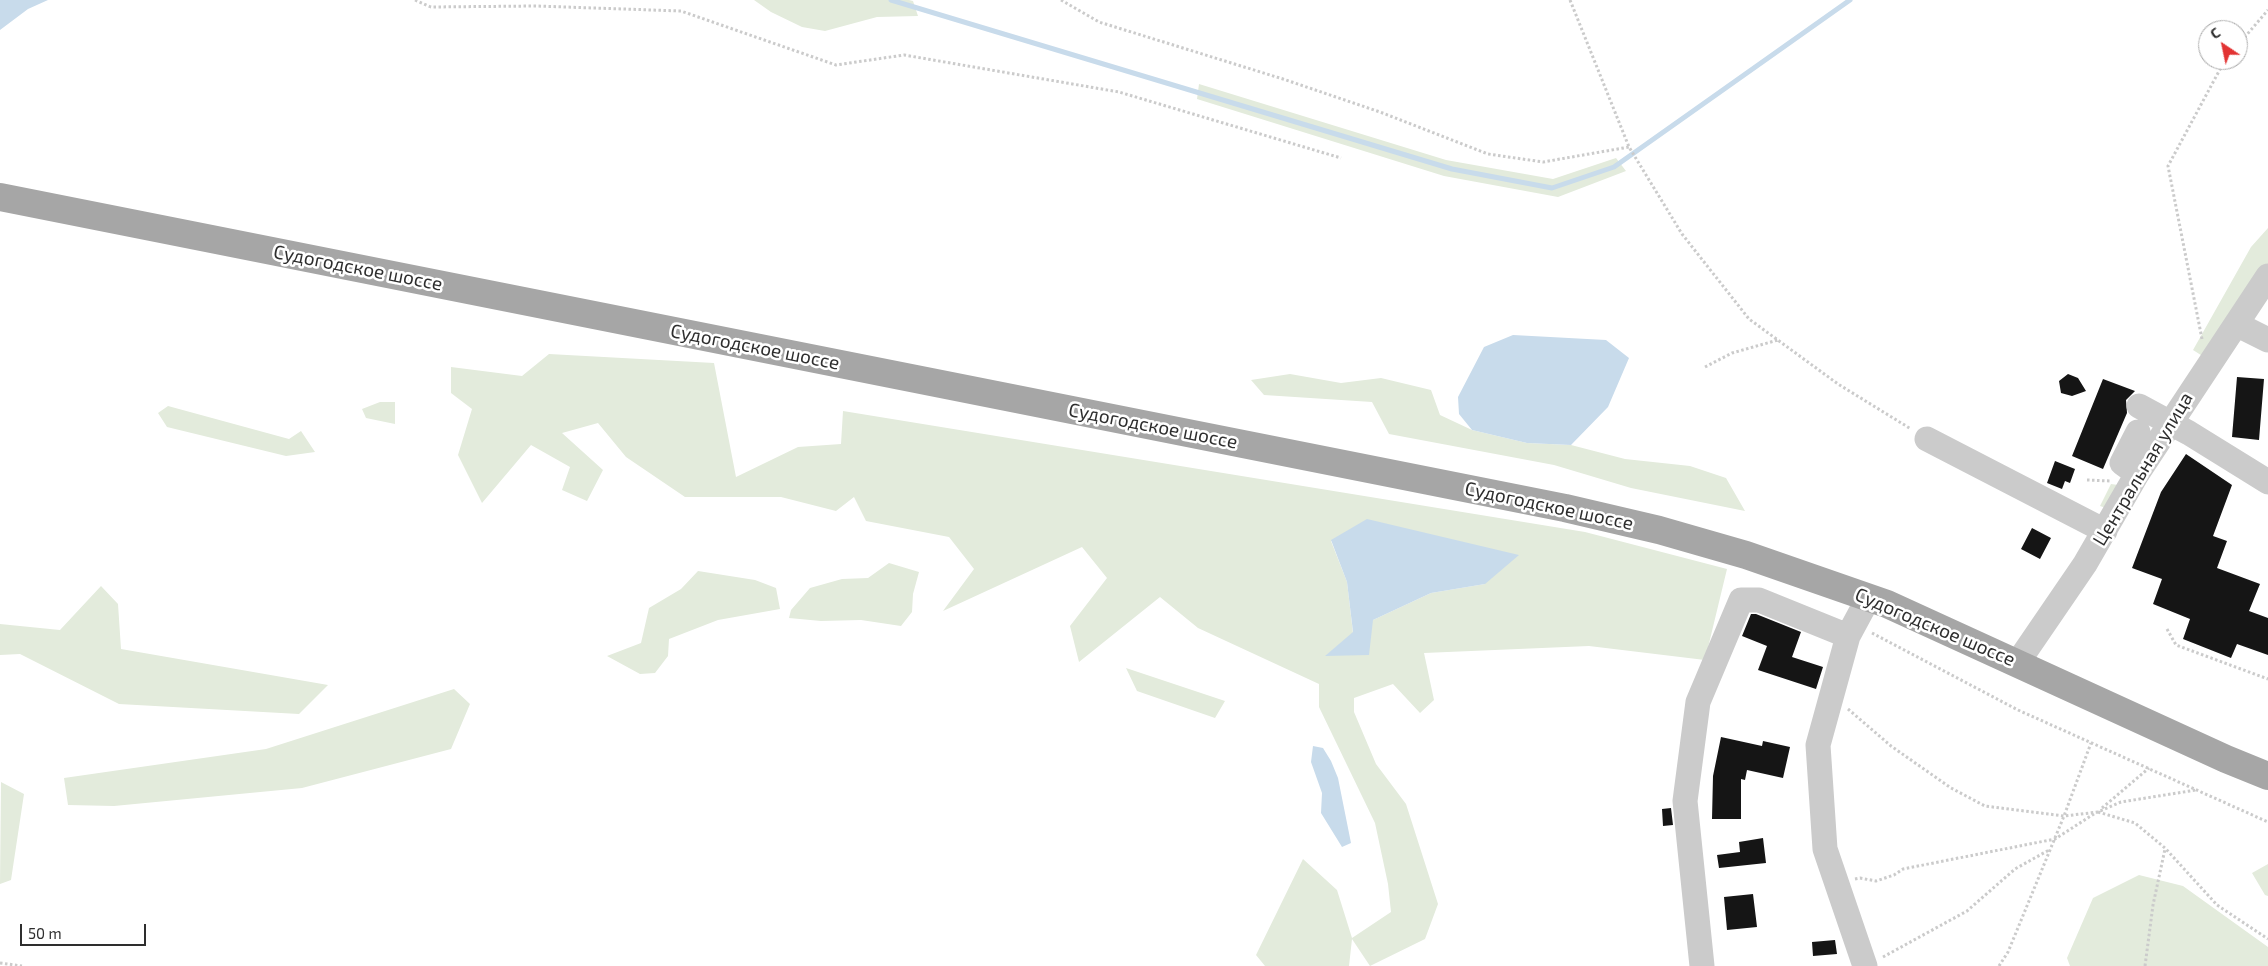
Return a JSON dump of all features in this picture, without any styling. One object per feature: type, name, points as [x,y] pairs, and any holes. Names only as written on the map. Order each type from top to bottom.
[{"type":"main road","name":"Судогодское шоссе","points":[[0,197],[1565,508],[1659,530],[1746,555],[1869,597],[2018,662],[2226,759],[2268,776]]},
{"type":"street","name":"Центральная улица","points":[[2018,662],[2085,564],[2137,474],[2170,422],[2268,276]]},
{"type":"street","points":[[2236,324],[2268,340]]},
{"type":"street","points":[[2139,406],[2170,422],[2268,482]]},
{"type":"street","points":[[2137,474],[2122,463],[2138,432]]},
{"type":"street","points":[[1927,439],[2105,531]]},
{"type":"street","points":[[1869,597],[1851,630],[1818,745],[1825,849],[1837,884],[1870,964]]},
{"type":"street","points":[[1702,966],[1685,800],[1698,702],[1741,600],[1759,600],[1851,630]]},
{"type":"path","points":[[415,0],[431,7],[536,6],[681,11],[836,64],[904,55],[1118,92],[1341,158]]},
{"type":"path","points":[[1061,0],[1099,22],[1283,79],[1380,112],[1488,154],[1543,162],[1629,147]]},
{"type":"path","points":[[1570,0],[1629,147],[1682,234],[1749,319],[1838,384],[1927,439]]},
{"type":"path","points":[[2248,33],[2268,10]]},
{"type":"path","points":[[2218,351],[2200,337],[2168,166],[2220,70]]},
{"type":"path","points":[[1705,367],[1732,353],[1778,340]]},
{"type":"path","points":[[2087,480],[2113,481]]},
{"type":"path","points":[[2168,629],[2176,645],[2268,680]]},
{"type":"path","points":[[1851,630],[2018,710],[2268,822]]},
{"type":"path","points":[[1832,695],[1891,746],[1951,788],[1985,806],[2064,816],[2098,812],[2136,823],[2165,848],[2217,905],[2268,939]]},
{"type":"path","points":[[1998,966],[2008,952],[2055,839],[2091,743]]},
{"type":"path","points":[[2098,812],[2149,768]]},
{"type":"path","points":[[1837,884],[1860,878],[1876,881],[1894,875],[1903,868],[2055,839],[2098,812],[2121,802],[2197,790]]},
{"type":"path","points":[[2145,966],[2153,905],[2165,848]]},
{"type":"path","points":[[1870,964],[1967,911],[2015,869],[2050,850]]},
{"type":"path","points":[[0,963],[22,966]]},
{"type":"green space","points":[[754,0],[909,0],[913,1],[918,16],[877,17],[825,31],[802,27],[771,12]]},
{"type":"green space","points":[[1199,84],[1446,160],[1553,179],[1616,158],[1626,171],[1558,197],[1444,176],[1197,99]]},
{"type":"green space","points":[[2268,228],[2268,265],[2204,357],[2193,350],[2251,247]]},
{"type":"green space","points":[[549,354],[714,363],[736,477],[798,447],[841,444],[843,411],[1585,532],[1727,569],[1705,660],[1589,646],[1424,653],[1434,700],[1420,713],[1393,684],[1354,698],[1354,712],[1376,764],[1406,804],[1438,904],[1425,939],[1370,966],[1352,939],[1349,966],[1265,966],[1256,955],[1303,859],[1337,890],[1352,938],[1391,912],[1388,884],[1375,823],[1319,707],[1319,684],[1198,628],[1160,597],[1079,662],[1070,626],[1107,578],[1082,547],[943,611],[974,569],[949,537],[866,521],[854,497],[836,511],[781,497],[685,497],[626,457],[598,423],[562,433],[603,470],[587,501],[562,490],[570,467],[531,445],[482,503],[458,455],[472,409],[451,393],[451,367],[522,376]],"holes":[[[1331,541],[1485,584],[1431,593],[1373,620],[1326,656],[1353,633],[1347,582]]]},
{"type":"green space","points":[[1290,374],[1341,383],[1381,378],[1431,390],[1440,415],[1472,430],[1527,443],[1571,445],[1625,459],[1690,466],[1726,478],[1745,511],[1631,488],[1554,465],[1389,434],[1372,402],[1264,395],[1251,380]]},
{"type":"green space","points":[[380,402],[395,402],[395,424],[366,418],[362,409]]},
{"type":"green space","points":[[168,406],[289,439],[301,431],[315,452],[286,456],[167,427],[158,413]]},
{"type":"green space","points":[[2111,484],[2118,485],[2106,508],[2100,506]]},
{"type":"green space","points":[[889,563],[919,572],[913,594],[912,612],[901,626],[861,620],[821,621],[789,618],[791,610],[810,588],[842,579],[868,578]]},
{"type":"green space","points":[[698,571],[755,580],[776,588],[780,609],[718,620],[669,639],[668,656],[655,673],[640,674],[607,656],[641,643],[649,608],[681,589]]},
{"type":"green space","points":[[101,586],[118,604],[121,649],[328,685],[299,714],[119,704],[20,654],[0,655],[0,624],[60,630]]},
{"type":"green space","points":[[1126,668],[1225,701],[1215,718],[1137,691]]},
{"type":"green space","points":[[454,689],[470,704],[451,749],[302,788],[114,806],[68,805],[64,778],[266,749]]},
{"type":"green space","points":[[1,782],[24,794],[11,880],[0,884]]},
{"type":"green space","points":[[2268,864],[2268,896],[2265,895],[2252,873]]},
{"type":"green space","points":[[2139,875],[2183,886],[2268,947],[2268,966],[2070,966],[2067,958],[2093,898]]},
{"type":"water","points":[[0,0],[48,0],[28,9],[0,30]]},
{"type":"water","points":[[1513,335],[1606,340],[1629,358],[1608,407],[1571,445],[1527,443],[1472,430],[1459,414],[1458,397],[1484,347]]},
{"type":"water","points":[[1367,519],[1519,555],[1485,584],[1431,593],[1373,620],[1369,655],[1325,656],[1353,632],[1347,582],[1331,540]]},
{"type":"water","points":[[1313,746],[1323,748],[1338,778],[1351,843],[1342,847],[1321,813],[1322,793],[1311,762]]},
{"type":"building","points":[[2068,374],[2078,378],[2086,391],[2072,396],[2061,393],[2059,381]]},
{"type":"building","points":[[2237,377],[2264,379],[2259,440],[2232,437]]},
{"type":"building","points":[[2103,379],[2135,391],[2126,400],[2127,413],[2103,469],[2072,456]]},
{"type":"building","points":[[2186,454],[2232,485],[2213,536],[2227,541],[2217,568],[2260,584],[2249,611],[2268,618],[2268,655],[2237,644],[2231,658],[2183,639],[2190,619],[2153,604],[2162,579],[2132,568],[2161,492]]},
{"type":"building","points":[[2055,461],[2075,469],[2070,483],[2065,481],[2062,489],[2047,483]]},
{"type":"building","points":[[2032,528],[2051,538],[2040,559],[2021,549]]},
{"type":"building","points":[[1751,614],[1756,614],[1801,632],[1792,657],[1823,667],[1816,689],[1758,670],[1767,646],[1742,636]]},
{"type":"building","points":[[1721,737],[1762,746],[1763,741],[1790,747],[1783,778],[1747,770],[1745,780],[1741,779],[1741,819],[1712,819],[1713,776]]},
{"type":"building","points":[[1671,808],[1673,825],[1663,826],[1662,809]]},
{"type":"building","points":[[1763,838],[1766,863],[1719,868],[1717,855],[1740,852],[1739,842]]},
{"type":"building","points":[[1753,894],[1757,927],[1727,930],[1724,897]]},
{"type":"building","points":[[1835,940],[1837,954],[1813,956],[1812,942]]},
{"type":"waterway","points":[[891,0],[1452,169],[1552,188],[1614,167],[1850,0]]}]
